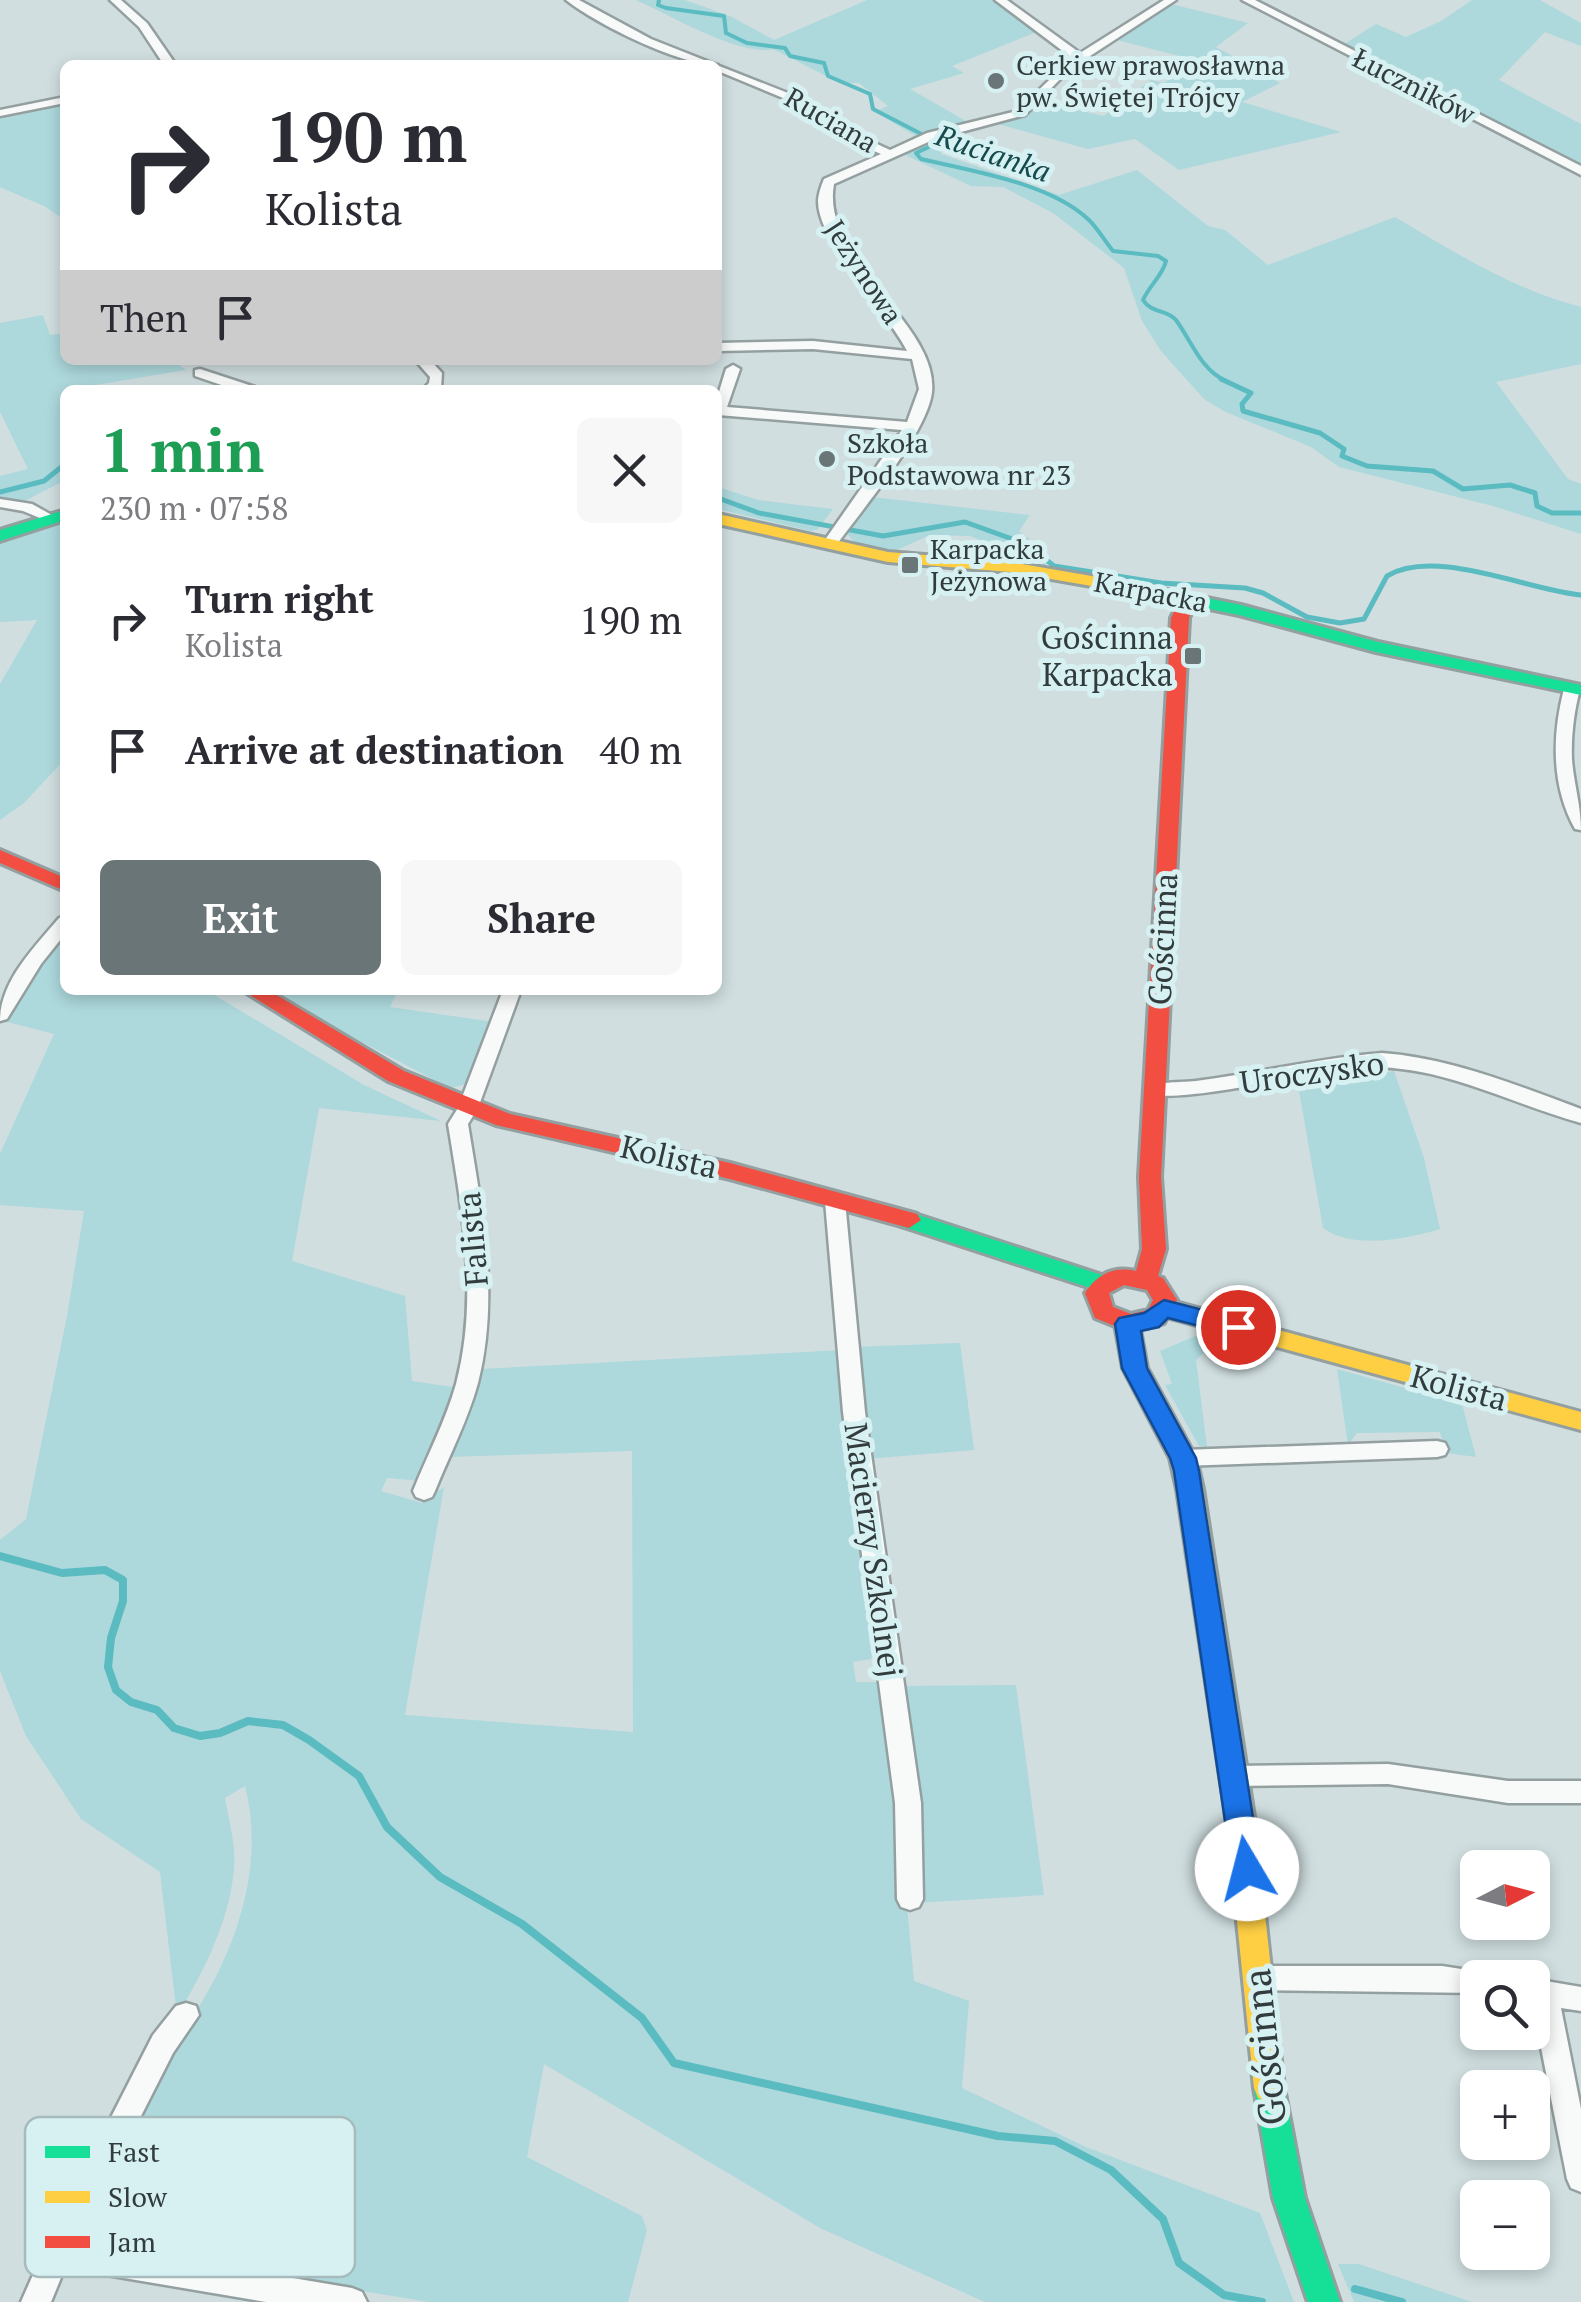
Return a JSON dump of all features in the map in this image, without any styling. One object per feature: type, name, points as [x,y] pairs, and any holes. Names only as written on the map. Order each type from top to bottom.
[{"type":"street","points":[[116,0],[143,25],[167,60]]},
{"type":"street","name":"Ruciana","points":[[572,0],[647,41],[698,60]]},
{"type":"street","points":[[1000,0],[1080,59]]},
{"type":"street","name":"Jeżynowa","points":[[838,532],[910,426],[926,394],[918,356],[851,258],[822,200],[828,182],[926,138],[1021,113],[1054,77],[1171,0]]},
{"type":"street","name":"Łuczników","points":[[1246,0],[1581,171]]},
{"type":"street","name":"Ruciana","points":[[722,69],[810,105],[845,134],[888,153]]},
{"type":"street","points":[[0,113],[60,101]]},
{"type":"street","points":[[722,346],[812,345],[918,356]]},
{"type":"street","points":[[722,402],[733,369]]},
{"type":"street","points":[[200,373],[235,385]]},
{"type":"street","points":[[722,411],[910,426]]},
{"type":"street","points":[[0,503],[59,517]]},
{"type":"street","points":[[0,536],[59,517]]},
{"type":"street","name":"Karpacka","points":[[722,519],[838,532],[888,557],[1026,569],[1188,599],[1361,644],[1576,689]]},
{"type":"street","name":"Gościnna","points":[[1145,1279],[1154,1249],[1150,1177],[1154,1091],[1180,618],[1188,599]]},
{"type":"street","points":[[1576,689],[1564,763],[1568,794],[1581,826]]},
{"type":"street","points":[[0,856],[60,882]]},
{"type":"street","points":[[0,1015],[60,928]]},
{"type":"street","name":"Kolista","points":[[261,995],[396,1076],[468,1108],[544,1130],[684,1158],[966,1236],[1103,1284]]},
{"type":"street","name":"Falista","points":[[424,1491],[466,1387],[480,1292],[473,1203],[458,1124],[468,1108],[510,995]]},
{"type":"street","name":"Uroczysko","points":[[1154,1091],[1195,1090],[1385,1059],[1424,1066],[1581,1116]]},
{"type":"street","name":"Macierzy Szkolnej","points":[[835,1201],[854,1412],[908,1803],[910,1899]]},
{"type":"street","points":[[1122,1276],[1145,1279],[1162,1292],[1164,1308],[1150,1321],[1128,1324],[1103,1312],[1098,1303],[1103,1284],[1122,1276]]},
{"type":"street","name":"Kolista","points":[[1164,1308],[1581,1420]]},
{"type":"street","name":"Gościnna","points":[[1128,1324],[1134,1368],[1183,1458],[1234,1776],[1268,2094],[1282,2176],[1324,2302]]},
{"type":"street","points":[[1183,1458],[1437,1450]]},
{"type":"street","points":[[1234,1776],[1388,1774],[1508,1792],[1581,1792]]},
{"type":"street","points":[[1258,1978],[1460,1980]]},
{"type":"street","points":[[1550,1994],[1581,1998]]},
{"type":"street","points":[[126,2117],[164,2044],[186,2015]]},
{"type":"street","points":[[1550,2044],[1581,2180]]},
{"type":"street","points":[[36,2302],[46,2277]]},
{"type":"street","points":[[201,2277],[352,2302]]},
{"type":"shaded area","points":[[636,0],[685,0],[730,16],[774,40],[867,0],[995,0],[1039,31],[952,66],[964,73],[910,89],[971,124],[919,138],[875,112],[888,106],[859,83],[840,83],[773,49],[759,50],[724,41]]},
{"type":"shaded area","points":[[1472,0],[1540,0],[1581,23],[1581,46],[1545,32],[1499,80],[1581,124],[1581,169],[1341,46],[1376,24],[1406,37],[1441,21]]},
{"type":"shaded area","points":[[1171,4],[1248,23],[1216,47],[1280,83],[1242,102],[1341,132],[1179,170],[1135,139],[1088,149],[998,124],[1024,116],[1040,102],[1104,116],[1151,80],[1164,83],[1195,60],[1117,40]]},
{"type":"shaded area","points":[[60,103],[60,217],[0,187],[0,115]]},
{"type":"shaded area","points":[[935,138],[943,141],[941,154],[1059,195],[1137,170],[1208,226],[1225,230],[1268,265],[1395,217],[1508,280],[1581,307],[1581,364],[1496,382],[1568,479],[1581,484],[1581,534],[1493,506],[1339,467],[1311,447],[1204,399],[1161,351],[1142,321],[1124,268],[1053,213],[1003,187],[971,186],[899,152]]},
{"type":"shaded area","points":[[43,315],[50,335],[60,334],[60,365],[179,365],[186,370],[95,385],[60,385],[60,483],[25,501],[0,500],[0,476],[28,469],[0,412],[0,323]]},
{"type":"shaded area","points":[[722,488],[758,500],[833,509],[817,530],[722,510]]},
{"type":"shaded area","points":[[872,497],[1030,515],[1019,531],[1045,552],[1046,567],[1007,557],[1006,551],[970,536],[930,535],[895,551],[856,543],[846,533]]},
{"type":"shaded area","points":[[60,524],[60,764],[24,803],[0,820],[0,684],[37,620],[0,622],[0,543]]},
{"type":"shaded area","points":[[60,938],[60,995],[214,995],[364,1085],[441,1121],[319,1108],[292,1261],[405,1296],[412,1381],[460,1388],[421,1481],[387,1478],[381,1491],[422,1503],[444,1487],[405,1715],[633,1732],[632,1451],[449,1457],[479,1369],[843,1350],[878,1636],[871,1659],[853,1662],[856,1682],[886,1682],[914,1981],[969,2001],[962,2088],[1086,2147],[1260,2213],[1294,2302],[985,2302],[822,2229],[544,2064],[527,2157],[642,2216],[647,2230],[628,2302],[429,2302],[277,2277],[355,2277],[355,2117],[136,2117],[175,2041],[212,1984],[239,1921],[251,1854],[245,1786],[225,1798],[234,1860],[227,1908],[206,1964],[177,2016],[160,1872],[81,1819],[26,1736],[0,1671],[0,1540],[26,1519],[84,1211],[0,1205],[0,1154],[54,1034],[0,1020]]},
{"type":"shaded area","points":[[283,995],[396,995],[390,1007],[494,1022],[467,1084],[450,1088],[337,1029]]},
{"type":"shaded area","points":[[1394,1071],[1424,1158],[1440,1229],[1365,1241],[1336,1235],[1323,1228],[1298,1085]]},
{"type":"shaded area","points":[[1198,1335],[1219,1339],[1196,1360],[1207,1447],[1199,1446],[1165,1385],[1172,1384],[1160,1351]]},
{"type":"shaded area","points":[[960,1343],[974,1450],[866,1459],[852,1347]]},
{"type":"shaded area","points":[[1337,1369],[1462,1404],[1476,1457],[1446,1453],[1440,1432],[1357,1433],[1348,1445]]},
{"type":"shaded area","points":[[1016,1685],[1044,1895],[916,1903],[898,1686]]},
{"type":"shaded area","points":[[1338,2264],[1359,2264],[1472,2302],[1354,2302]]},
{"type":"waterway","name":"Rucianka","points":[[659,0],[658,5],[666,8],[724,16],[726,33],[747,43],[785,48],[790,56],[824,63],[828,76],[870,94],[873,109],[933,140],[935,144],[916,153],[921,159],[1032,188],[1073,207],[1089,220],[1113,251],[1158,256],[1166,261],[1143,300],[1176,320],[1203,363],[1226,381]]},
{"type":"waterway","name":"Rucianka","points":[[1221,379],[1251,393],[1242,404],[1243,411],[1320,433],[1344,449],[1342,456],[1367,466],[1433,471],[1463,489],[1510,485],[1535,493],[1537,506],[1552,513],[1581,513]]},
{"type":"waterway","points":[[0,492],[44,481],[60,468]]},
{"type":"waterway","points":[[722,499],[759,513],[883,536],[965,522],[1026,544],[1054,566],[1161,583],[1245,588],[1263,593],[1307,617],[1340,623],[1364,619],[1387,576],[1407,568],[1455,568],[1581,595]]},
{"type":"waterway","points":[[0,1556],[62,1573],[105,1570],[123,1580],[123,1601],[111,1638],[108,1667],[116,1690],[131,1702],[157,1710],[174,1728],[200,1736],[220,1733],[248,1721],[283,1725],[309,1740],[359,1776],[387,1827],[440,1877],[522,1924],[642,2018],[674,2063],[998,2136],[1055,2141],[1111,2170],[1163,2219],[1179,2263],[1224,2295],[1262,2302]]},
{"type":"waterway","points":[[1355,2289],[1402,2302]]},
{"type":"traffic: fast","points":[[0,536],[60,517]]},
{"type":"traffic: fast","points":[[1138,589],[1241,610],[1376,647],[1581,690]]},
{"type":"traffic: fast","points":[[909,1220],[1103,1284]]},
{"type":"traffic: fast","points":[[1269,2088],[1289,2198],[1324,2302]]},
{"type":"traffic: slow","points":[[722,520],[888,557],[1010,567],[1138,589]]},
{"type":"traffic: slow","points":[[1164,1308],[1581,1421]]},
{"type":"traffic: slow","points":[[1127,1324],[1135,1368],[1183,1458],[1190,1489],[1241,1823],[1269,2088]]},
{"type":"traffic: jam","points":[[1145,1279],[1154,1249],[1150,1177],[1180,618],[1188,599]]},
{"type":"traffic: jam","points":[[0,856],[60,883]]},
{"type":"traffic: jam","points":[[261,995],[396,1076],[504,1120],[730,1171],[909,1220]]},
{"type":"traffic: jam","points":[[1122,1276],[1155,1284],[1165,1300],[1156,1317],[1130,1323],[1103,1312],[1097,1293],[1103,1284],[1122,1276]]},
{"type":"place","name":"Cerkiew prawosławna pw. Świętej Trójcy","points":[[996,81]]},
{"type":"place","name":"Szkoła Podstawowa nr 23","points":[[827,459]]},
{"type":"place","name":"Karpacka Jeżynowa","points":[[910,565]]},
{"type":"place","name":"Gościnna Karpacka","points":[[1193,656]]},
{"type":"route","points":[[1238,1327],[1164,1308],[1150,1321],[1128,1324],[1134,1368],[1183,1458],[1190,1488],[1247,1869]]}]
